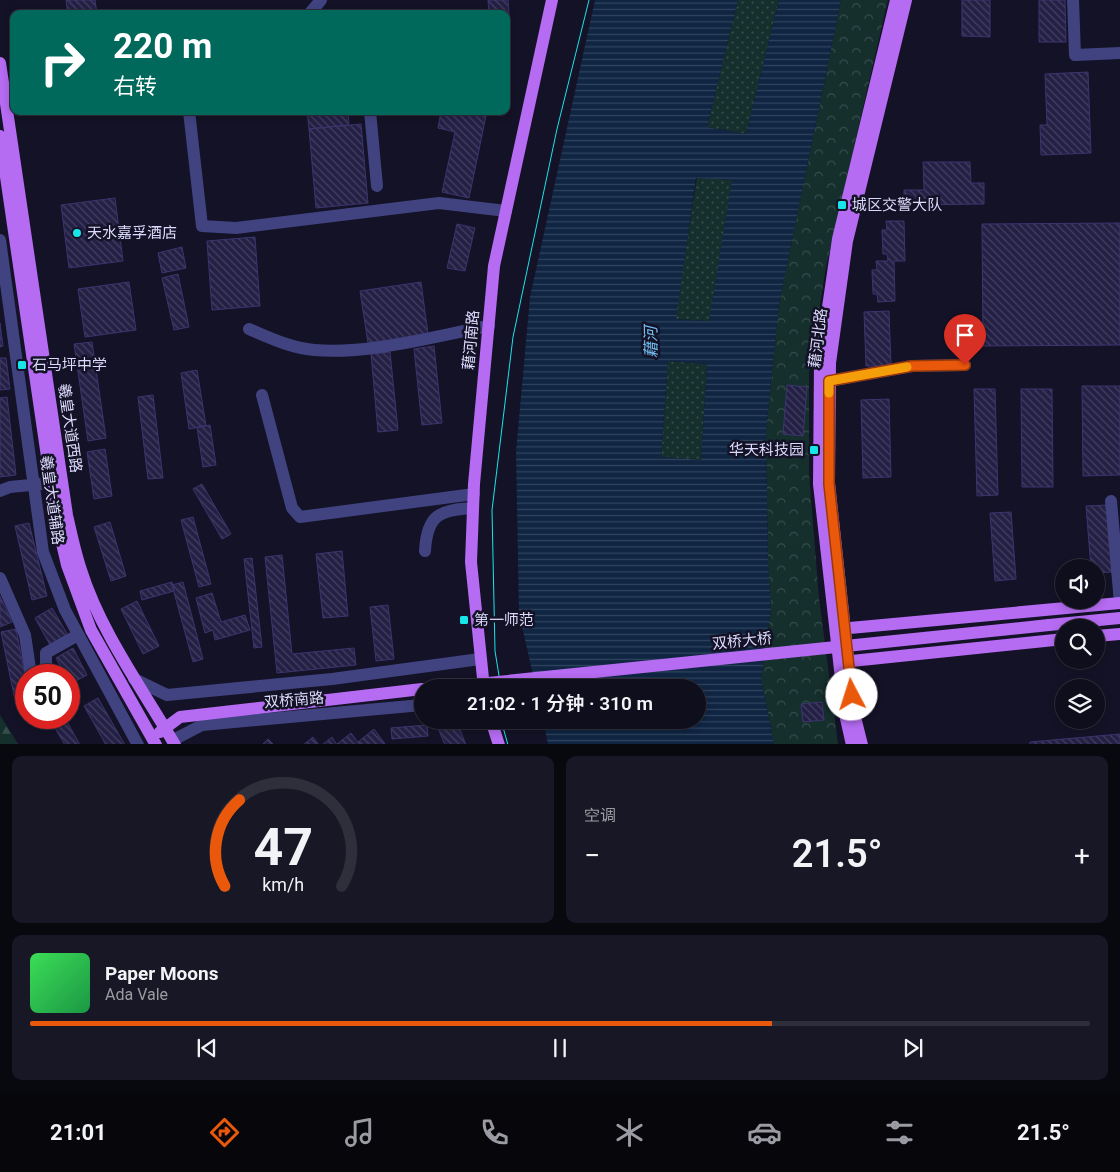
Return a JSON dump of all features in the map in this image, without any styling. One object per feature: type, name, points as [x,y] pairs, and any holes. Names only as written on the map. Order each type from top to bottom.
[{"type":"main road","name":"藉河南路","points":[[483,679],[471,562],[474,494],[494,266],[552,0]]},
{"type":"main road","name":"藉河北路","points":[[842,628],[819,484],[820,362],[838,239],[896,0]]},
{"type":"main road","name":"藉河北路","points":[[862,744],[854,713],[845,661],[829,484],[830,363],[848,241],[906,0]]},
{"type":"main road","name":"羲皇大道西路","points":[[0,63],[67,515],[81,572],[105,625],[134,680],[165,728],[179,741]]},
{"type":"main road","name":"羲皇大道西路","points":[[0,136],[51,483],[67,566],[91,630],[154,741]]},
{"type":"main road","points":[[842,628],[1120,603]]},
{"type":"main road","name":"双桥大桥","points":[[526,679],[1120,618]]},
{"type":"main road","points":[[1105,635],[1120,634]]},
{"type":"main road","points":[[845,661],[1055,640]]},
{"type":"main road","name":"藉河北路","points":[[845,661],[845,714],[852,744]]},
{"type":"main road","points":[[154,741],[165,728],[180,716],[414,690]]},
{"type":"main road","points":[[494,729],[499,744]]},
{"type":"street","points":[[313,10],[321,0]]},
{"type":"street","points":[[1073,0],[1075,55],[1120,53]]},
{"type":"street","points":[[189,115],[202,226],[236,228],[439,203],[506,210]]},
{"type":"street","points":[[370,115],[377,186]]},
{"type":"street","name":"羲皇大道辅路","points":[[0,240],[43,552],[65,610],[138,744]]},
{"type":"street","points":[[249,329],[282,343],[313,350],[354,350],[489,326]]},
{"type":"street","points":[[829,381],[912,366],[965,365]]},
{"type":"street","points":[[262,395],[292,508],[300,517],[474,494]]},
{"type":"street","points":[[0,491],[10,487],[51,483]]},
{"type":"street","points":[[1111,501],[1120,603]]},
{"type":"street","points":[[425,551],[426,532],[434,520],[446,511],[473,508]]},
{"type":"street","points":[[0,578],[25,635],[30,664]]},
{"type":"street","points":[[46,664],[46,653],[78,635]]},
{"type":"street","points":[[134,680],[168,695],[332,679],[480,659]]},
{"type":"street","name":"双桥南路","points":[[179,741],[202,725],[414,706]]},
{"type":"green space","points":[[738,0],[779,0],[746,134],[707,127]]},
{"type":"green space","points":[[841,0],[888,0],[826,267],[809,373],[809,474],[819,598],[838,744],[774,744],[761,679],[771,609],[768,564],[766,431],[779,304]]},
{"type":"green space","points":[[697,177],[732,180],[710,321],[675,319]]},
{"type":"green space","points":[[668,361],[707,364],[701,460],[661,457]]},
{"type":"green space","points":[[0,715],[18,744],[0,744]]},
{"type":"water","name":"藉河","points":[[595,0],[738,0],[707,127],[746,134],[779,0],[841,0],[779,304],[766,431],[768,564],[771,609],[761,679],[774,744],[548,744],[545,729],[706,729],[706,679],[534,679],[519,613],[516,452],[530,297]],"holes":[[[696,178],[732,180],[709,321],[676,319]],[[668,361],[707,364],[701,460],[661,457]]]},
{"type":"building","points":[[66,0],[95,0],[96,10],[67,10]]},
{"type":"building","points":[[488,0],[508,0],[509,10],[489,10]]},
{"type":"building","points":[[962,0],[990,0],[990,37],[962,36]]},
{"type":"building","points":[[1039,0],[1065,0],[1066,42],[1039,42]]},
{"type":"building","points":[[1088,72],[1091,153],[1041,155],[1040,125],[1047,125],[1045,74]]},
{"type":"building","points":[[307,115],[348,115],[349,125],[309,129]]},
{"type":"building","points":[[440,115],[486,115],[469,198],[442,192],[455,132],[438,128]]},
{"type":"building","points":[[361,124],[368,203],[316,208],[309,129]]},
{"type":"building","points":[[923,162],[970,162],[971,183],[984,183],[984,204],[904,205],[904,190],[924,190]]},
{"type":"building","points":[[115,198],[123,261],[69,268],[61,205]]},
{"type":"building","points":[[886,221],[904,221],[905,261],[894,261],[895,301],[878,302],[877,294],[873,294],[872,270],[877,270],[876,261],[888,261],[887,254],[883,254],[882,230],[887,230]]},
{"type":"building","points":[[1120,223],[1120,345],[983,346],[982,224]]},
{"type":"building","points":[[457,224],[475,228],[465,271],[447,268]]},
{"type":"building","points":[[255,237],[260,306],[212,310],[207,241]]},
{"type":"building","points":[[182,247],[186,268],[162,273],[158,253]]},
{"type":"building","points":[[178,274],[189,327],[174,330],[162,278]]},
{"type":"building","points":[[129,282],[136,330],[85,337],[78,289]]},
{"type":"building","points":[[421,282],[428,334],[368,343],[360,291]]},
{"type":"building","points":[[889,311],[891,366],[866,366],[864,312]]},
{"type":"building","points":[[0,323],[3,346],[0,347]]},
{"type":"building","points":[[92,342],[106,438],[88,441],[74,344]]},
{"type":"building","points":[[434,346],[442,423],[422,425],[414,349]]},
{"type":"building","points":[[390,352],[398,430],[378,432],[371,354]]},
{"type":"building","points":[[0,358],[6,358],[10,389],[0,390]]},
{"type":"building","points":[[197,370],[206,426],[189,429],[181,373]]},
{"type":"building","points":[[787,385],[807,387],[803,436],[783,434]]},
{"type":"building","points":[[1082,386],[1120,386],[1120,475],[1083,476]]},
{"type":"building","points":[[974,389],[995,389],[998,495],[977,496]]},
{"type":"building","points":[[1021,389],[1052,389],[1053,487],[1022,487]]},
{"type":"building","points":[[153,395],[163,478],[148,479],[138,397]]},
{"type":"building","points":[[7,397],[16,475],[0,477],[0,398]]},
{"type":"building","points":[[889,399],[891,477],[863,478],[861,400]]},
{"type":"building","points":[[210,425],[216,465],[203,467],[197,427]]},
{"type":"building","points":[[105,449],[112,496],[94,499],[87,452]]},
{"type":"building","points":[[202,484],[231,534],[222,539],[193,489]]},
{"type":"building","points":[[1108,505],[1113,572],[1105,572],[1105,559],[1090,559],[1086,506]]},
{"type":"building","points":[[1011,512],[1016,579],[995,581],[990,513]]},
{"type":"building","points":[[193,517],[211,584],[199,587],[181,520]]},
{"type":"building","points":[[110,522],[126,576],[111,581],[94,527]]},
{"type":"building","points":[[29,523],[47,596],[32,600],[15,526]]},
{"type":"building","points":[[342,551],[348,616],[323,618],[316,554]]},
{"type":"building","points":[[282,555],[292,654],[354,648],[356,665],[277,673],[265,557]]},
{"type":"building","points":[[252,558],[262,647],[254,648],[244,559]]},
{"type":"building","points":[[172,582],[174,591],[142,600],[140,591]]},
{"type":"building","points":[[183,582],[203,659],[193,662],[172,585]]},
{"type":"building","points":[[212,593],[221,622],[245,615],[250,630],[215,640],[213,630],[205,633],[196,598]]},
{"type":"building","points":[[0,596],[12,622],[0,627]]},
{"type":"building","points":[[137,601],[159,646],[143,654],[121,609]]},
{"type":"building","points":[[388,605],[394,659],[376,661],[370,607]]},
{"type":"building","points":[[52,608],[68,635],[50,645],[35,618]]},
{"type":"building","points":[[16,629],[23,664],[15,664],[15,700],[1,632]]},
{"type":"building","points":[[73,648],[87,675],[80,679],[80,664],[59,664],[56,658]]},
{"type":"building","points":[[98,698],[124,744],[105,744],[84,706]]},
{"type":"building","points":[[822,702],[824,720],[803,722],[801,704]]},
{"type":"building","points":[[414,726],[414,729],[427,729],[428,736],[392,739],[391,728]]},
{"type":"building","points":[[56,729],[71,729],[79,744],[64,744]]},
{"type":"building","points":[[374,729],[385,744],[359,744],[358,742]]},
{"type":"building","points":[[438,729],[460,729],[466,744],[445,744]]},
{"type":"building","points":[[351,733],[359,744],[337,744]]},
{"type":"building","points":[[1120,734],[1120,744],[1030,744],[1030,742]]},
{"type":"building","points":[[313,737],[318,744],[304,744]]},
{"type":"building","points":[[332,737],[336,744],[323,744]]},
{"type":"building","points":[[268,739],[273,744],[263,744]]},
{"type":"tram line","points":[[500,679],[495,651],[492,510],[513,337],[557,129],[589,0]]},
{"type":"tram line","points":[[504,729],[508,744]]},
{"type":"slow traffic","points":[[829,393],[829,381],[907,367]]},
{"type":"place","name":"城区交警大队","points":[[842,205]]},
{"type":"place","name":"天水嘉孚酒店","points":[[77,233]]},
{"type":"place","name":"石马坪中学","points":[[22,365]]},
{"type":"place","name":"华天科技园","points":[[814,450]]},
{"type":"place","name":"第一师范","points":[[464,620]]},
{"type":"route","points":[[852,695],[829,484],[829,381],[912,366],[965,365]]}]
